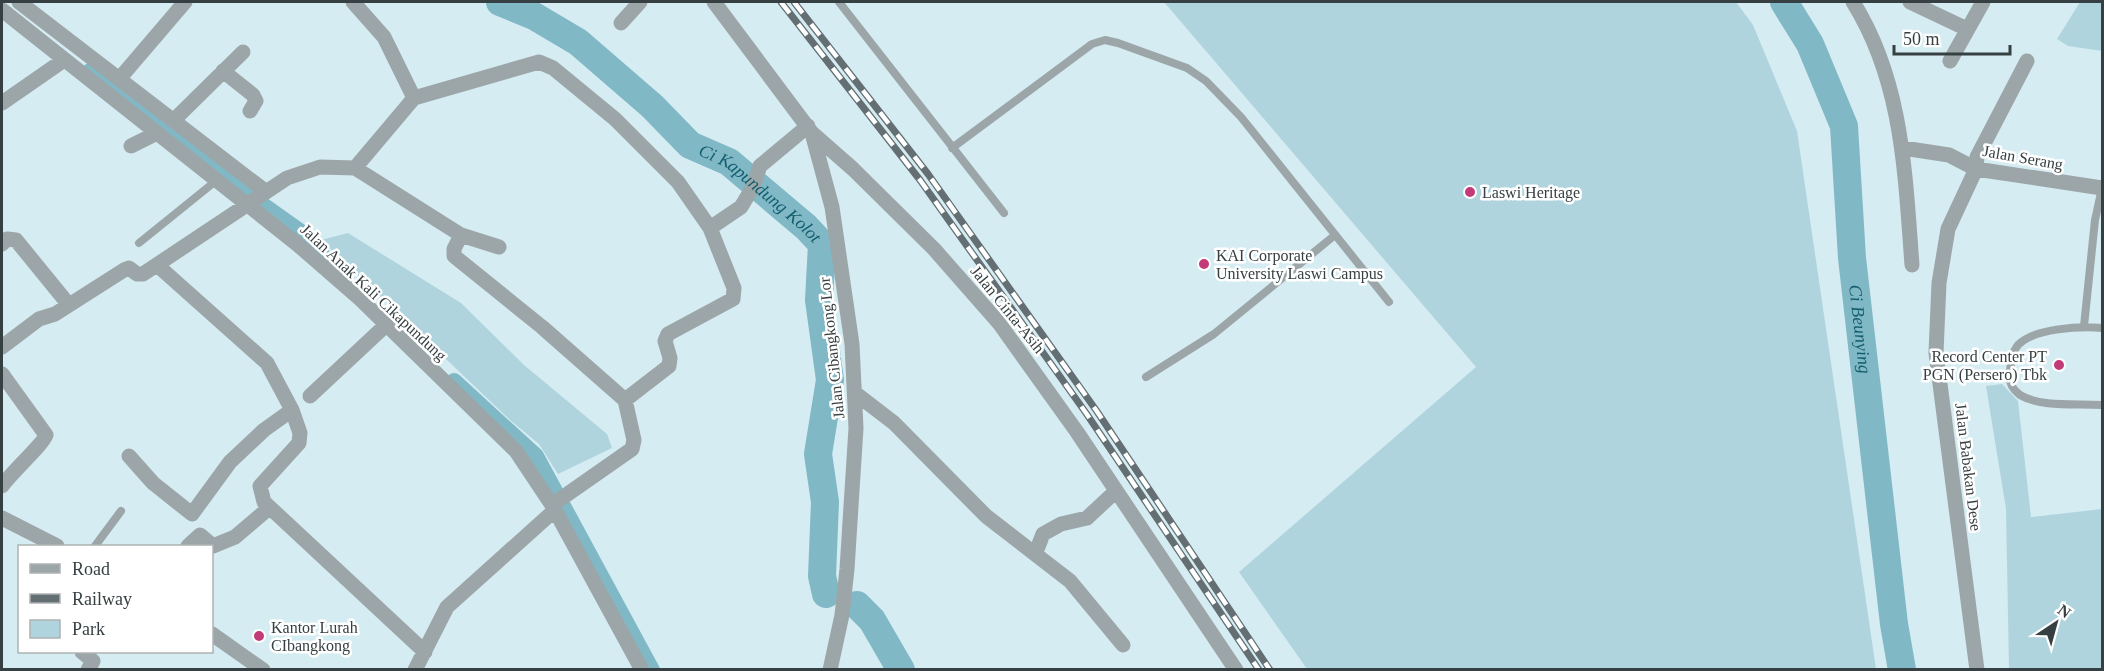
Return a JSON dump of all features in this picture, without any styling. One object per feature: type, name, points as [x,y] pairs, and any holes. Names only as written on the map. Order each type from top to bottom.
[{"type":"street","points":[[19,2],[174,120],[256,198]]},
{"type":"street","points":[[120,78],[185,2]]},
{"type":"street","points":[[353,2],[384,36],[414,98]]},
{"type":"street","points":[[621,23],[640,2]]},
{"type":"street","name":"Jalan Cinta-Asih","points":[[714,2],[810,129],[854,169],[934,249],[982,302],[1050,392],[1236,669]]},
{"type":"street","points":[[1853,2],[1888,76],[1895,99],[1904,148],[1912,265]]},
{"type":"street","points":[[1910,2],[1967,29]]},
{"type":"street","points":[[1950,61],[1983,2]]},
{"type":"street","name":"Jalan Anak Kali Cikapundung","points":[[2,10],[217,180],[256,198],[516,451],[554,505],[642,669]]},
{"type":"street","points":[[174,120],[243,52]]},
{"type":"street","points":[[2,103],[64,60]]},
{"type":"street","name":"Jalan Babakan Dese","points":[[1977,669],[1936,353],[1939,283],[1948,229],[1976,169],[1977,157],[2027,61]]},
{"type":"street","points":[[355,168],[414,98],[534,62],[546,64],[637,138],[678,182],[710,228],[734,288],[735,296],[668,334],[665,341],[670,358],[669,366],[625,400]]},
{"type":"street","points":[[222,71],[253,95],[256,101],[250,111]]},
{"type":"street","points":[[710,228],[741,207],[763,163],[810,129]]},
{"type":"street","name":"Jalan Cibangkong Lor","points":[[810,129],[832,207],[852,344],[855,393],[856,428],[848,569],[831,669]]},
{"type":"street","points":[[131,146],[157,132]]},
{"type":"street","name":"Jalan Serang","points":[[1904,148],[1949,155],[1976,169],[2102,188]]},
{"type":"street","points":[[2,347],[39,319],[52,316],[124,270],[129,268],[141,275],[157,266],[287,178],[310,170],[355,168],[461,235],[499,247]]},
{"type":"street","points":[[415,669],[447,607],[571,490],[632,449],[634,440],[625,400],[522,310],[454,256],[454,249],[461,235]]},
{"type":"street","points":[[2,244],[6,239],[16,240],[69,305]]},
{"type":"street","points":[[157,266],[267,363],[292,410],[301,438],[260,486],[261,496],[269,508],[425,652]]},
{"type":"street","points":[[310,396],[386,325]]},
{"type":"street","points":[[2,374],[46,435],[42,443],[23,460],[2,486]]},
{"type":"street","points":[[855,393],[894,423],[986,516],[1036,552],[1088,600],[1123,645]]},
{"type":"street","points":[[129,456],[153,483],[193,514],[218,482],[226,466],[264,430],[292,410]]},
{"type":"street","points":[[1036,552],[1043,534],[1061,524],[1086,519],[1116,491]]},
{"type":"street","points":[[213,546],[225,542],[269,508]]},
{"type":"street","points":[[2,518],[55,545]]},
{"type":"street","points":[[189,545],[200,535],[212,545]]},
{"type":"street","points":[[213,635],[263,669]]},
{"type":"street","points":[[84,653],[93,661],[88,669]]},
{"type":"lane","points":[[839,2],[1004,213]]},
{"type":"lane","points":[[952,148],[1088,47],[1101,40],[1113,41],[1187,68],[1206,81],[1241,117],[1389,302]]},
{"type":"lane","points":[[140,243],[217,180]]},
{"type":"lane","points":[[2084,326],[2095,220],[2102,188]]},
{"type":"lane","points":[[1146,377],[1214,334],[1335,235]]},
{"type":"lane","points":[[2103,327],[2084,326],[2034,335],[2019,345],[2011,358],[2009,376],[2012,388],[2022,396],[2045,402],[2103,405]]},
{"type":"lane","points":[[96,545],[121,511]]},
{"type":"green space","points":[[1164,2],[1736,2],[1753,25],[1797,131],[1876,669],[1307,669],[1239,572],[1476,367]]},
{"type":"green space","points":[[2080,2],[2102,2],[2102,51],[2068,46],[2057,39]]},
{"type":"green space","points":[[348,233],[461,303],[524,365],[607,434],[612,448],[558,474],[539,444],[510,420],[321,240]]},
{"type":"green space","points":[[2002,384],[2018,401],[2031,517],[2102,509],[2102,669],[2009,669],[2006,509],[1986,386]]},
{"type":"waterway","name":"Ci Kapundung Kolot","points":[[500,2],[534,16],[578,42],[652,106],[690,145],[729,162],[806,227],[822,244],[819,300],[830,380],[818,454],[825,502],[822,576],[826,594]]},
{"type":"waterway","name":"Ci Beunying","points":[[1784,2],[1810,44],[1844,126],[1852,258],[1894,624],[1902,670]]},
{"type":"waterway","points":[[90,71],[228,180],[301,232],[341,276]]},
{"type":"waterway","points":[[454,381],[536,456],[652,670]]},
{"type":"waterway","name":"Ci Kapundung Kolot","points":[[857,605],[872,620],[901,670]]},
{"type":"railway","points":[[781,2],[920,180],[1086,413],[1259,670]]},
{"type":"railway","points":[[794,2],[928,174],[1096,410],[1270,670]]},
{"type":"place","name":"Laswi Heritage","points":[[1470,192]]},
{"type":"place","name":"KAI Corporate University Laswi Campus","points":[[1204,264]]},
{"type":"place","name":"Record Center PT PGN (Persero) Tbk","points":[[2059,365]]},
{"type":"place","name":"Kantor Lurah CIbangkong","points":[[259,636]]}]
